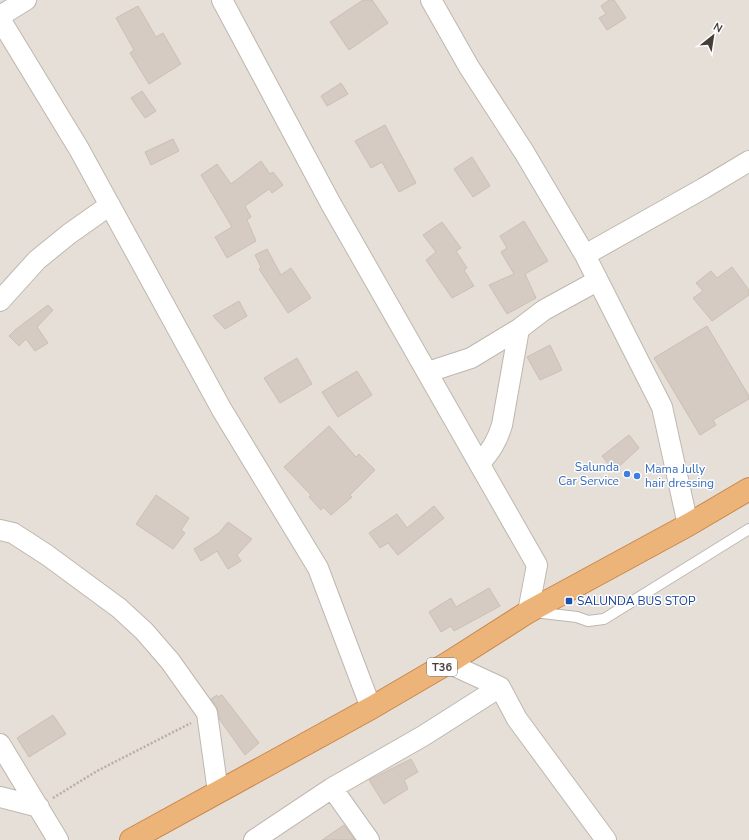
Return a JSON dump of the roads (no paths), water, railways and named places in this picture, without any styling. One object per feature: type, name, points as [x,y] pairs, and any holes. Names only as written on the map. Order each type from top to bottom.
[{"type":"highway","name":"T36","points":[[132,840],[371,708],[448,663],[528,612],[688,525],[749,489]]},
{"type":"street","points":[[0,16],[26,0]]},
{"type":"street","points":[[222,0],[331,204],[537,565],[528,612]]},
{"type":"street","points":[[431,0],[469,67],[524,152],[585,255],[662,407],[688,525]]},
{"type":"street","points":[[0,19],[79,149],[222,410],[318,568],[371,708]]},
{"type":"street","points":[[585,255],[749,161]]},
{"type":"street","points":[[0,301],[38,260],[68,234],[110,205]]},
{"type":"street","points":[[428,372],[471,358],[519,329],[544,310],[597,280]]},
{"type":"street","points":[[480,463],[491,451],[500,432],[519,329]]},
{"type":"street","points":[[0,530],[13,533],[48,555],[124,613],[144,631],[170,661],[207,713],[218,792]]},
{"type":"street","points":[[448,663],[500,687],[517,719],[606,840]]},
{"type":"street","points":[[254,840],[332,788],[424,736],[500,687]]},
{"type":"street","points":[[0,744],[58,840]]},
{"type":"street","points":[[332,788],[369,840]]},
{"type":"street","points":[[0,797],[39,807]]},
{"type":"lane","points":[[528,612],[577,617],[588,621],[604,619],[749,529]]},
{"type":"place","name":"Salunda Car Service","points":[[627,474]]},
{"type":"place","name":"Mama Jully hair dressing","points":[[637,476]]},
{"type":"place","name":"SALUNDA BUS STOP","points":[[569,601]]}]
